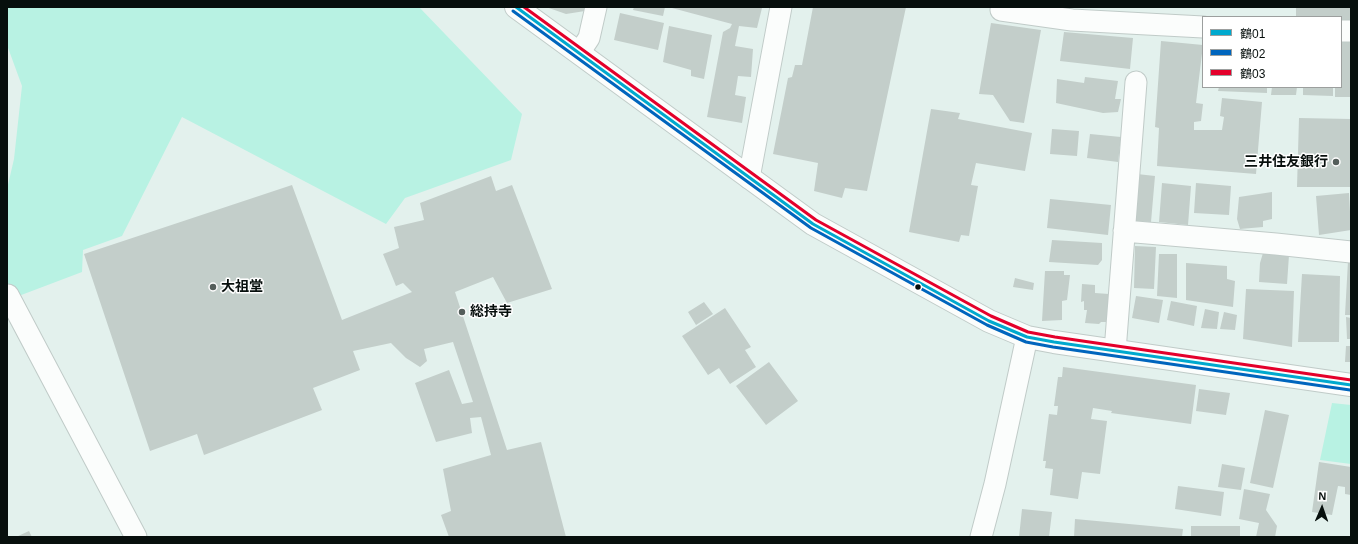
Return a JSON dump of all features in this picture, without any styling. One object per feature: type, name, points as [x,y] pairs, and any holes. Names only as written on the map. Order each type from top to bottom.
[{"type":"main road","points":[[516,7],[813,224],[988,321],[1027,337],[1115,352],[1351,385]]},
{"type":"street","points":[[579,53],[589,38],[596,7]]},
{"type":"street","points":[[749,178],[781,7]]},
{"type":"street","points":[[998,8],[1202,27]]},
{"type":"street","points":[[1115,352],[1136,82]]},
{"type":"street","points":[[1124,231],[1351,252]]},
{"type":"street","points":[[8,295],[136,537]]},
{"type":"street","points":[[981,537],[995,484],[1027,337]]},
{"type":"green space","points":[[7,7],[419,7],[522,114],[511,160],[405,198],[386,224],[182,117],[122,236],[83,250],[82,272],[16,297],[7,293],[7,189],[14,159],[22,86],[7,45]]},
{"type":"green space","points":[[1332,403],[1351,405],[1351,464],[1320,460]]},
{"type":"building","points":[[546,7],[586,7],[585,11],[566,14]]},
{"type":"building","points":[[634,7],[665,7],[663,16],[633,10]]},
{"type":"building","points":[[672,7],[762,8],[757,28],[739,26],[735,46],[753,49],[751,77],[738,76],[735,95],[746,97],[742,123],[707,117],[723,32],[730,28],[732,24]]},
{"type":"building","points":[[813,7],[906,7],[867,191],[845,188],[842,198],[814,191],[818,163],[773,154],[788,78],[792,77],[795,65],[802,65]]},
{"type":"building","points":[[1296,7],[1351,7],[1351,25],[1342,25],[1342,16],[1296,16]]},
{"type":"building","points":[[620,13],[664,23],[658,50],[614,40]]},
{"type":"building","points":[[991,23],[1041,30],[1024,123],[1010,121],[993,95],[979,94]]},
{"type":"building","points":[[669,26],[712,35],[704,79],[691,76],[691,70],[663,62]]},
{"type":"building","points":[[1064,32],[1133,38],[1130,69],[1060,61]]},
{"type":"building","points":[[1161,41],[1202,45],[1196,103],[1203,104],[1201,121],[1194,122],[1194,130],[1222,130],[1224,117],[1220,116],[1222,98],[1262,102],[1256,174],[1157,166],[1159,128],[1155,127]]},
{"type":"building","points":[[1342,41],[1351,41],[1351,97],[1335,97],[1335,88],[1342,88]]},
{"type":"building","points":[[1085,77],[1118,81],[1115,99],[1121,99],[1118,112],[1103,113],[1056,103],[1057,79],[1084,83]]},
{"type":"building","points":[[1219,88],[1267,88],[1267,93],[1218,91]]},
{"type":"building","points":[[1272,88],[1297,88],[1296,95],[1271,95]]},
{"type":"building","points":[[1303,88],[1333,88],[1333,96],[1303,95]]},
{"type":"building","points":[[931,109],[960,113],[958,119],[1032,133],[1025,171],[976,163],[971,185],[978,186],[969,236],[961,235],[959,242],[909,232]]},
{"type":"building","points":[[1299,118],[1351,119],[1351,187],[1297,187]]},
{"type":"building","points":[[1052,129],[1079,131],[1077,156],[1050,154]]},
{"type":"building","points":[[1090,134],[1121,137],[1118,162],[1087,158]]},
{"type":"building","points":[[1137,174],[1155,176],[1151,222],[1132,221]]},
{"type":"building","points":[[491,176],[496,191],[512,185],[552,289],[507,303],[493,277],[455,292],[507,450],[541,442],[566,537],[449,537],[441,515],[451,511],[443,469],[491,455],[481,417],[470,418],[472,433],[436,442],[415,383],[449,370],[462,404],[473,402],[453,342],[424,349],[427,361],[420,367],[406,358],[391,343],[353,351],[360,370],[313,388],[322,410],[204,455],[197,434],[150,451],[84,254],[292,185],[342,320],[412,292],[403,283],[396,286],[383,254],[399,248],[394,227],[424,220],[420,203]]},
{"type":"building","points":[[1162,183],[1191,186],[1188,225],[1159,222]]},
{"type":"building","points":[[1196,183],[1231,186],[1229,215],[1194,213]]},
{"type":"building","points":[[1272,192],[1272,219],[1263,221],[1263,227],[1240,229],[1237,219],[1239,197]]},
{"type":"building","points":[[1349,193],[1351,230],[1319,235],[1316,196]]},
{"type":"building","points":[[1050,199],[1111,205],[1108,235],[1047,228]]},
{"type":"building","points":[[1052,240],[1102,243],[1102,260],[1098,265],[1049,262]]},
{"type":"building","points":[[1135,246],[1156,247],[1154,289],[1134,288]]},
{"type":"building","points":[[1263,253],[1289,255],[1287,284],[1259,282],[1260,263]]},
{"type":"building","points":[[1159,254],[1177,254],[1177,298],[1157,296]]},
{"type":"building","points":[[1348,261],[1351,261],[1351,315],[1345,315]]},
{"type":"building","points":[[1186,263],[1227,266],[1227,279],[1235,281],[1233,307],[1186,300]]},
{"type":"building","points":[[1045,271],[1064,271],[1064,275],[1070,275],[1067,300],[1062,301],[1062,320],[1042,321]]},
{"type":"building","points":[[1302,274],[1340,276],[1339,342],[1298,342]]},
{"type":"building","points":[[1015,278],[1034,283],[1033,290],[1013,287]]},
{"type":"building","points":[[1082,284],[1095,285],[1095,293],[1109,294],[1111,322],[1101,322],[1099,324],[1085,323],[1087,310],[1084,310],[1084,301],[1081,302]]},
{"type":"building","points":[[1246,289],[1294,291],[1292,347],[1243,339]]},
{"type":"building","points":[[1136,296],[1163,300],[1159,323],[1132,318]]},
{"type":"building","points":[[1171,301],[1197,306],[1194,326],[1167,320]]},
{"type":"building","points":[[704,302],[713,314],[696,325],[688,312]]},
{"type":"building","points":[[725,308],[751,347],[745,350],[756,367],[730,384],[719,368],[708,375],[682,336]]},
{"type":"building","points":[[1205,309],[1219,312],[1217,329],[1201,328]]},
{"type":"building","points":[[1224,312],[1237,315],[1235,330],[1220,329]]},
{"type":"building","points":[[1346,317],[1351,318],[1351,339],[1347,339]]},
{"type":"building","points":[[1346,346],[1351,346],[1351,362],[1345,362]]},
{"type":"building","points":[[769,362],[798,401],[766,425],[736,386]]},
{"type":"building","points":[[1063,367],[1196,385],[1191,424],[1111,413],[1112,411],[1093,408],[1091,419],[1107,421],[1100,474],[1082,472],[1078,499],[1050,495],[1053,469],[1045,468],[1046,461],[1043,461],[1049,414],[1057,415],[1058,406],[1054,406],[1058,377],[1062,377]]},
{"type":"building","points":[[1199,389],[1230,393],[1226,415],[1196,411]]},
{"type":"building","points":[[1265,410],[1289,415],[1273,488],[1250,483]]},
{"type":"building","points":[[1319,462],[1351,467],[1351,495],[1345,494],[1345,487],[1338,486],[1332,515],[1312,512]]},
{"type":"building","points":[[1222,464],[1245,468],[1241,490],[1218,487]]},
{"type":"building","points":[[1178,486],[1224,492],[1221,516],[1175,509]]},
{"type":"building","points":[[1244,489],[1270,494],[1266,510],[1277,526],[1275,537],[1256,537],[1259,523],[1239,519]]},
{"type":"building","points":[[1022,509],[1052,512],[1049,537],[1019,537]]},
{"type":"building","points":[[1075,519],[1183,529],[1182,537],[1074,537]]},
{"type":"building","points":[[1191,526],[1240,526],[1240,537],[1191,537]]},
{"type":"building","points":[[29,531],[32,537],[16,537]]},
{"type":"transit line","name":"鶴01","points":[[516,7],[813,224],[989,321],[1027,337],[1054,342],[1351,385]]},
{"type":"transit line","name":"鶴03","points":[[524,7],[816,220],[991,316],[1028,332],[1055,337],[1351,380]]},
{"type":"transit line","name":"鶴02","points":[[513,11],[811,228],[987,325],[1026,342],[1053,347],[1350,390]]},
{"type":"place","name":"三井住友銀行","points":[[1336,162]]},
{"type":"place","name":"大祖堂","points":[[213,287]]},
{"type":"place","name":"総持寺","points":[[462,312]]}]
